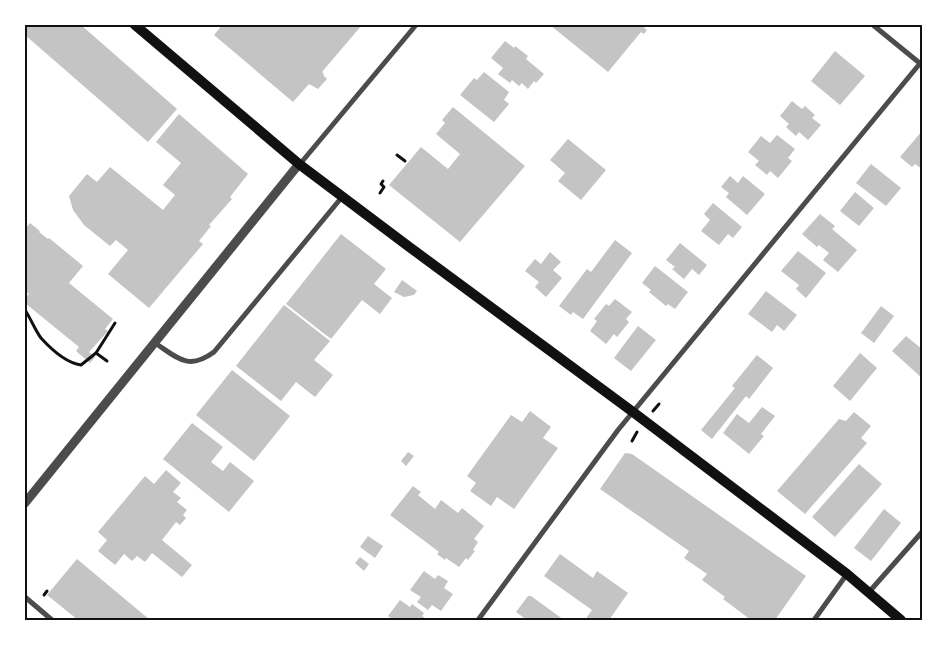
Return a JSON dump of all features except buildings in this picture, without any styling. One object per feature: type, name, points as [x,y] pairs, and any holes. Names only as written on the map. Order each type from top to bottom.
[{"type":"main road","points":[[135,25],[299,164],[633,412],[847,574],[901,620]]},
{"type":"street","points":[[25,502],[299,164],[416,25]]},
{"type":"street","points":[[478,620],[633,412],[921,63],[873,25]]},
{"type":"street","points":[[155,343],[181,360],[194,362],[205,359],[214,352],[342,197]]},
{"type":"street","points":[[869,592],[922,532]]},
{"type":"street","points":[[814,620],[847,574]]},
{"type":"street","points":[[25,597],[52,620]]},
{"type":"path","points":[[397,154],[405,161]]},
{"type":"path","points":[[380,193],[384,187],[381,184],[383,181]]},
{"type":"path","points":[[25,310],[41,338],[69,362],[81,365],[96,353],[111,331],[114,322]]},
{"type":"path","points":[[96,353],[106,361]]},
{"type":"path","points":[[44,595],[47,591]]}]
